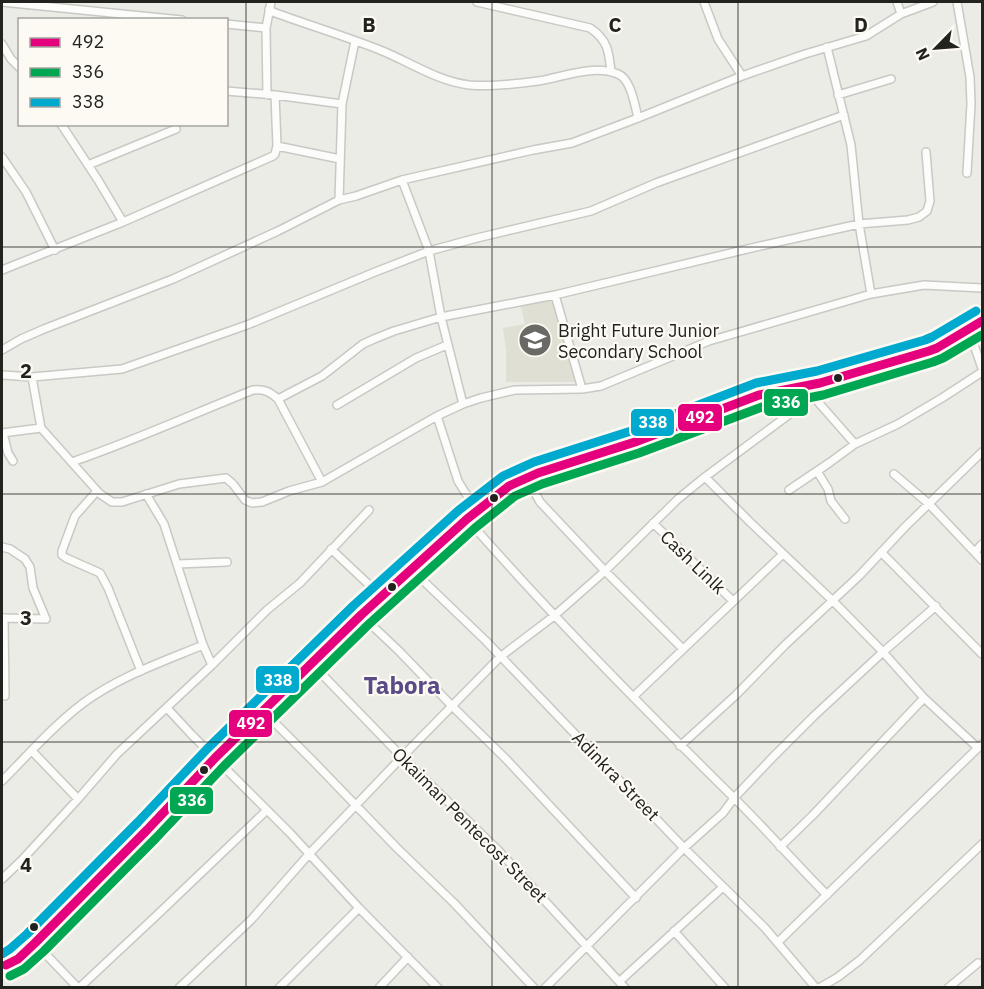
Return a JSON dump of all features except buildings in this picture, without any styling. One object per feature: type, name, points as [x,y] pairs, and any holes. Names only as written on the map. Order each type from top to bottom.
[{"type":"street","points":[[2,2],[162,18]]},
{"type":"street","points":[[477,2],[590,28],[603,39],[609,52],[611,72]]},
{"type":"street","points":[[704,2],[718,39],[742,76]]},
{"type":"street","points":[[897,2],[901,14]]},
{"type":"street","points":[[2,350],[44,329],[184,274],[339,200],[402,180],[572,142],[742,76],[866,36],[901,14],[933,2]]},
{"type":"street","points":[[957,2],[970,85],[967,173]]},
{"type":"street","points":[[270,5],[273,12],[400,58],[444,79],[470,85],[538,81],[591,71],[621,75],[629,85],[638,118]]},
{"type":"street","points":[[267,94],[266,28],[270,5]]},
{"type":"street","points":[[228,24],[266,28]]},
{"type":"street","points":[[339,200],[342,104],[355,41]]},
{"type":"street","points":[[2,44],[18,66]]},
{"type":"street","points":[[827,47],[854,161],[859,224],[871,294]]},
{"type":"street","points":[[838,95],[891,79]]},
{"type":"street","points":[[228,91],[342,104]]},
{"type":"street","points":[[2,270],[123,222],[273,156],[277,146],[275,95]]},
{"type":"street","points":[[2,375],[32,377],[122,369],[247,325],[429,251],[591,211],[656,183],[844,115]]},
{"type":"street","points":[[62,126],[123,222]]},
{"type":"street","points":[[88,165],[176,129]]},
{"type":"street","points":[[277,146],[340,159]]},
{"type":"street","points":[[278,399],[322,376],[363,344],[394,331],[441,317],[555,295],[859,224],[919,217],[927,211],[930,201],[926,152]]},
{"type":"street","points":[[2,157],[26,192],[55,250]]},
{"type":"street","points":[[402,180],[429,251],[447,345],[463,404]]},
{"type":"street","points":[[32,377],[41,428],[97,491],[112,502],[122,502],[179,484],[226,478],[245,500],[252,503],[262,502],[289,491],[322,482],[437,416],[481,398],[514,390],[582,389],[601,386],[709,340],[871,294],[924,285],[982,288]]},
{"type":"street","points":[[555,295],[582,389]]},
{"type":"street","points":[[3,966],[11,963],[35,943],[147,831],[215,758],[381,596],[467,519],[509,486],[530,476],[635,442],[759,395],[820,383],[928,351],[982,321]]},
{"type":"street","points":[[789,490],[855,444],[898,424],[942,398],[982,370],[968,328]]},
{"type":"street","points":[[337,405],[416,358],[447,345]]},
{"type":"street","points":[[179,987],[251,920],[355,805],[500,657],[554,616],[605,571],[678,499],[798,408],[820,383]]},
{"type":"street","points":[[72,462],[259,390],[270,392],[278,399],[322,482]]},
{"type":"street","points":[[811,394],[855,444]]},
{"type":"street","points":[[437,416],[458,481],[466,494],[481,507]]},
{"type":"street","points":[[13,461],[6,449],[2,433],[41,428]]},
{"type":"street","points":[[680,746],[860,576],[928,504],[982,452]]},
{"type":"street","points":[[817,471],[828,489],[831,501],[844,519]]},
{"type":"street","points":[[894,474],[928,504],[982,560]]},
{"type":"street","points":[[530,476],[534,491],[540,501],[683,650]]},
{"type":"street","points":[[705,477],[833,601],[924,698],[980,746],[778,942]]},
{"type":"street","points":[[97,491],[75,516],[62,555],[100,573],[141,671]]},
{"type":"street","points":[[146,494],[165,524],[203,645],[212,665]]},
{"type":"street","points":[[2,879],[117,754],[267,610],[300,583],[369,510]]},
{"type":"street","points":[[467,519],[554,616],[827,895]]},
{"type":"street","name":"Cash Linlk","points":[[653,523],[733,601]]},
{"type":"street","points":[[975,552],[982,544]]},
{"type":"street","points":[[2,547],[10,549],[25,559],[30,567],[33,588],[46,619],[3,618],[5,696]]},
{"type":"street","points":[[331,549],[381,596]]},
{"type":"street","points":[[881,552],[982,654]]},
{"type":"street","points":[[633,697],[783,554]]},
{"type":"street","points":[[178,564],[227,562]]},
{"type":"street","name":"Adinkra Street","points":[[411,569],[778,942],[818,987]]},
{"type":"street","points":[[545,987],[684,848],[723,813],[734,798],[789,741],[883,652],[936,606]]},
{"type":"street","points":[[361,615],[521,774],[636,898]]},
{"type":"street","points":[[2,781],[81,704],[141,671],[203,645]]},
{"type":"street","name":"Okaiman Pentecost Street","points":[[312,664],[498,850],[625,987]]},
{"type":"street","points":[[780,847],[924,698]]},
{"type":"street","points":[[167,708],[438,987]]},
{"type":"street","points":[[262,711],[454,903],[534,987]]},
{"type":"street","points":[[32,751],[78,799]]},
{"type":"street","points":[[35,943],[78,987],[267,810]]},
{"type":"street","points":[[818,987],[838,977],[860,960],[982,844]]},
{"type":"street","points":[[620,981],[723,887]]},
{"type":"street","points":[[279,987],[359,908]]},
{"type":"street","points":[[674,930],[725,987]]},
{"type":"street","points":[[379,987],[408,957]]},
{"type":"street","points":[[948,987],[978,963]]},
{"type":"shaded area","name":"Bright Future Junior Secondary School","points":[[555,297],[578,382],[506,382],[503,328],[525,324],[520,304]]},
{"type":"transit line","name":"338","points":[[2,954],[27,934],[207,749],[353,606],[459,510],[503,476],[534,462],[631,431],[756,383],[817,371],[925,340],[976,311]]},
{"type":"transit line","name":"492","points":[[6,965],[18,959],[35,943],[215,758],[361,615],[467,519],[509,486],[538,473],[635,442],[759,395],[820,383],[929,351],[982,321]]},
{"type":"transit line","name":"336","points":[[10,976],[24,969],[44,951],[224,766],[369,624],[475,528],[515,496],[542,484],[639,453],[762,407],[823,395],[933,362],[982,335]]},
{"type":"place","name":"Bright Future Junior Secondary School","points":[[535,340]]},
{"type":"district","name":"Tabora","points":[[402,685]]}]
